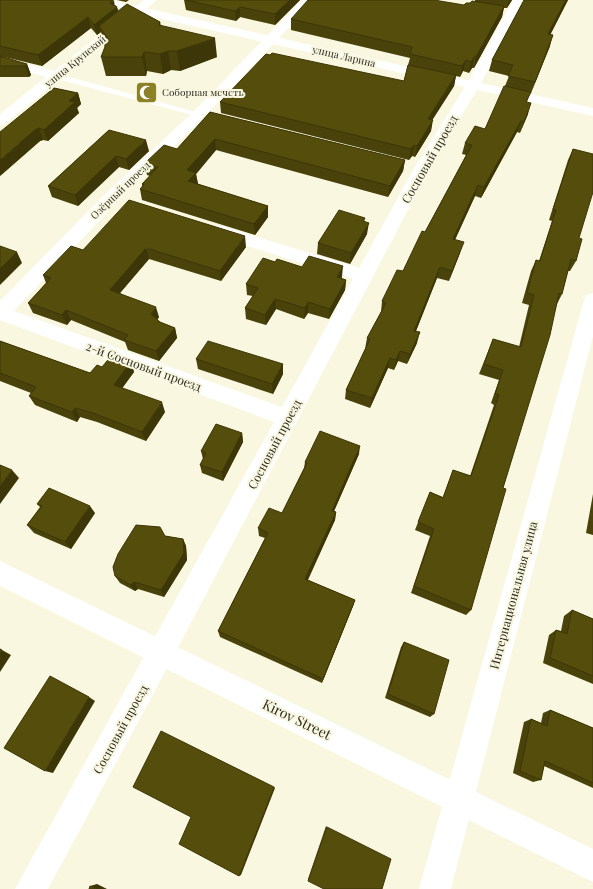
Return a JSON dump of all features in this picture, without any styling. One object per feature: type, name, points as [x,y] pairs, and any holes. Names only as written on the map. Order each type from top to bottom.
[{"type":"street","name":"улица Ларина","points":[[94,0],[593,112]]},
{"type":"street","name":"улица Крупской","points":[[0,121],[150,0]]},
{"type":"street","name":"Озёрный проезд","points":[[0,313],[118,200],[309,0]]},
{"type":"street","name":"Сосновый проезд","points":[[32,889],[162,652],[364,276],[413,168],[473,85],[509,8]]},
{"type":"street","points":[[0,61],[56,76]]},
{"type":"street","points":[[199,114],[215,118]]},
{"type":"street","points":[[200,226],[364,276]]},
{"type":"street","name":"Интернациональная улица","points":[[435,889],[593,300]]},
{"type":"street","name":"2-й Сосновый проезд","points":[[0,313],[288,418]]},
{"type":"street","name":"Kirov Street","points":[[0,573],[593,866]]},
{"type":"lane","points":[[56,76],[199,114]]},
{"type":"building","points":[[0,0],[113,0],[110,3],[117,7],[94,25],[88,17],[38,55],[0,46]]},
{"type":"building","points":[[186,0],[290,0],[275,14],[240,7],[235,11]]},
{"type":"building","points":[[308,0],[434,0],[464,5],[472,1],[504,6],[476,57],[474,57],[471,62],[466,60],[462,66],[410,54],[412,47],[291,19]]},
{"type":"building","points":[[524,0],[566,0],[548,34],[553,35],[535,82],[508,76],[513,65],[492,60]]},
{"type":"building","points":[[127,4],[160,22],[159,25],[215,38],[177,51],[168,51],[160,54],[144,52],[142,57],[101,57],[108,39],[99,26]]},
{"type":"building","points":[[272,53],[404,81],[408,65],[456,75],[428,119],[433,120],[417,146],[414,145],[411,149],[220,102],[266,54],[270,55]]},
{"type":"building","points":[[0,56],[27,64],[25,66],[0,66]]},
{"type":"building","points":[[504,86],[531,92],[526,102],[531,103],[524,122],[521,121],[484,187],[478,185],[453,239],[464,242],[452,271],[440,267],[414,331],[420,332],[410,354],[400,351],[396,360],[390,358],[372,398],[346,390],[370,339],[367,338],[386,303],[382,301],[397,270],[403,271],[422,231],[425,232],[472,145],[465,143],[475,126],[485,129]]},
{"type":"building","points":[[54,88],[78,93],[69,101],[75,102],[44,130],[39,128],[35,130],[0,160],[0,132]]},
{"type":"building","points":[[210,112],[405,160],[390,186],[215,139],[187,170],[196,173],[188,181],[268,206],[254,224],[140,189],[144,185],[142,184],[158,167],[144,164],[164,145],[177,149]]},
{"type":"building","points":[[109,130],[146,140],[126,159],[116,156],[75,195],[48,186]]},
{"type":"building","points":[[573,149],[593,154],[593,192],[579,238],[582,239],[576,261],[571,259],[562,294],[559,293],[550,335],[503,488],[506,489],[471,610],[414,586],[434,529],[418,522],[430,492],[443,498],[453,470],[471,476],[499,395],[495,394],[503,370],[484,364],[493,339],[521,347],[534,295],[527,293],[536,260],[540,261],[556,210],[553,209]]},
{"type":"building","points":[[129,200],[245,236],[220,271],[146,248],[110,290],[156,307],[151,314],[160,322],[175,328],[156,351],[124,340],[128,335],[66,310],[62,315],[28,303],[51,278],[43,275],[71,246],[83,250]]},
{"type":"building","points":[[339,210],[365,218],[363,221],[369,223],[351,253],[318,243]]},
{"type":"building","points":[[0,246],[17,252],[0,269]]},
{"type":"building","points":[[309,256],[343,266],[337,277],[346,280],[330,309],[308,302],[305,308],[275,299],[265,315],[245,308],[258,288],[246,284],[263,258],[275,262],[277,259],[302,267]]},
{"type":"building","points":[[0,341],[90,373],[97,365],[102,367],[112,355],[131,362],[114,385],[162,402],[142,432],[93,413],[75,408],[72,412],[29,396],[36,387],[0,373]]},
{"type":"building","points":[[208,341],[283,364],[272,384],[196,359]]},
{"type":"building","points":[[216,424],[242,433],[222,472],[200,465],[206,453],[201,451]]},
{"type":"building","points":[[320,431],[360,446],[332,511],[336,512],[305,579],[355,600],[323,679],[218,631],[268,533],[258,528],[269,508],[282,513],[307,463],[305,462]]},
{"type":"building","points":[[0,465],[12,470],[0,486]]},
{"type":"building","points":[[49,488],[90,506],[65,542],[27,525],[42,506],[37,504]]},
{"type":"building","points":[[136,525],[160,527],[165,536],[183,539],[184,553],[161,590],[134,582],[131,585],[115,576],[113,567],[118,554]]},
{"type":"building","points":[[572,610],[593,619],[593,676],[550,658],[556,630],[567,634]]},
{"type":"building","points":[[404,642],[449,660],[434,714],[388,694]]},
{"type":"building","points":[[50,676],[89,697],[45,771],[4,748]]},
{"type":"building","points":[[550,710],[593,728],[593,783],[545,761],[541,780],[520,771],[531,719],[547,726]]},
{"type":"building","points":[[161,731],[274,787],[239,876],[179,844],[191,817],[133,787]]},
{"type":"building","points":[[327,827],[391,859],[382,889],[324,889],[308,881]]},
{"type":"building","points":[[90,886],[96,889],[89,889]]},
{"type":"place","name":"Cоборная мечеть","points":[[147,92]]}]
